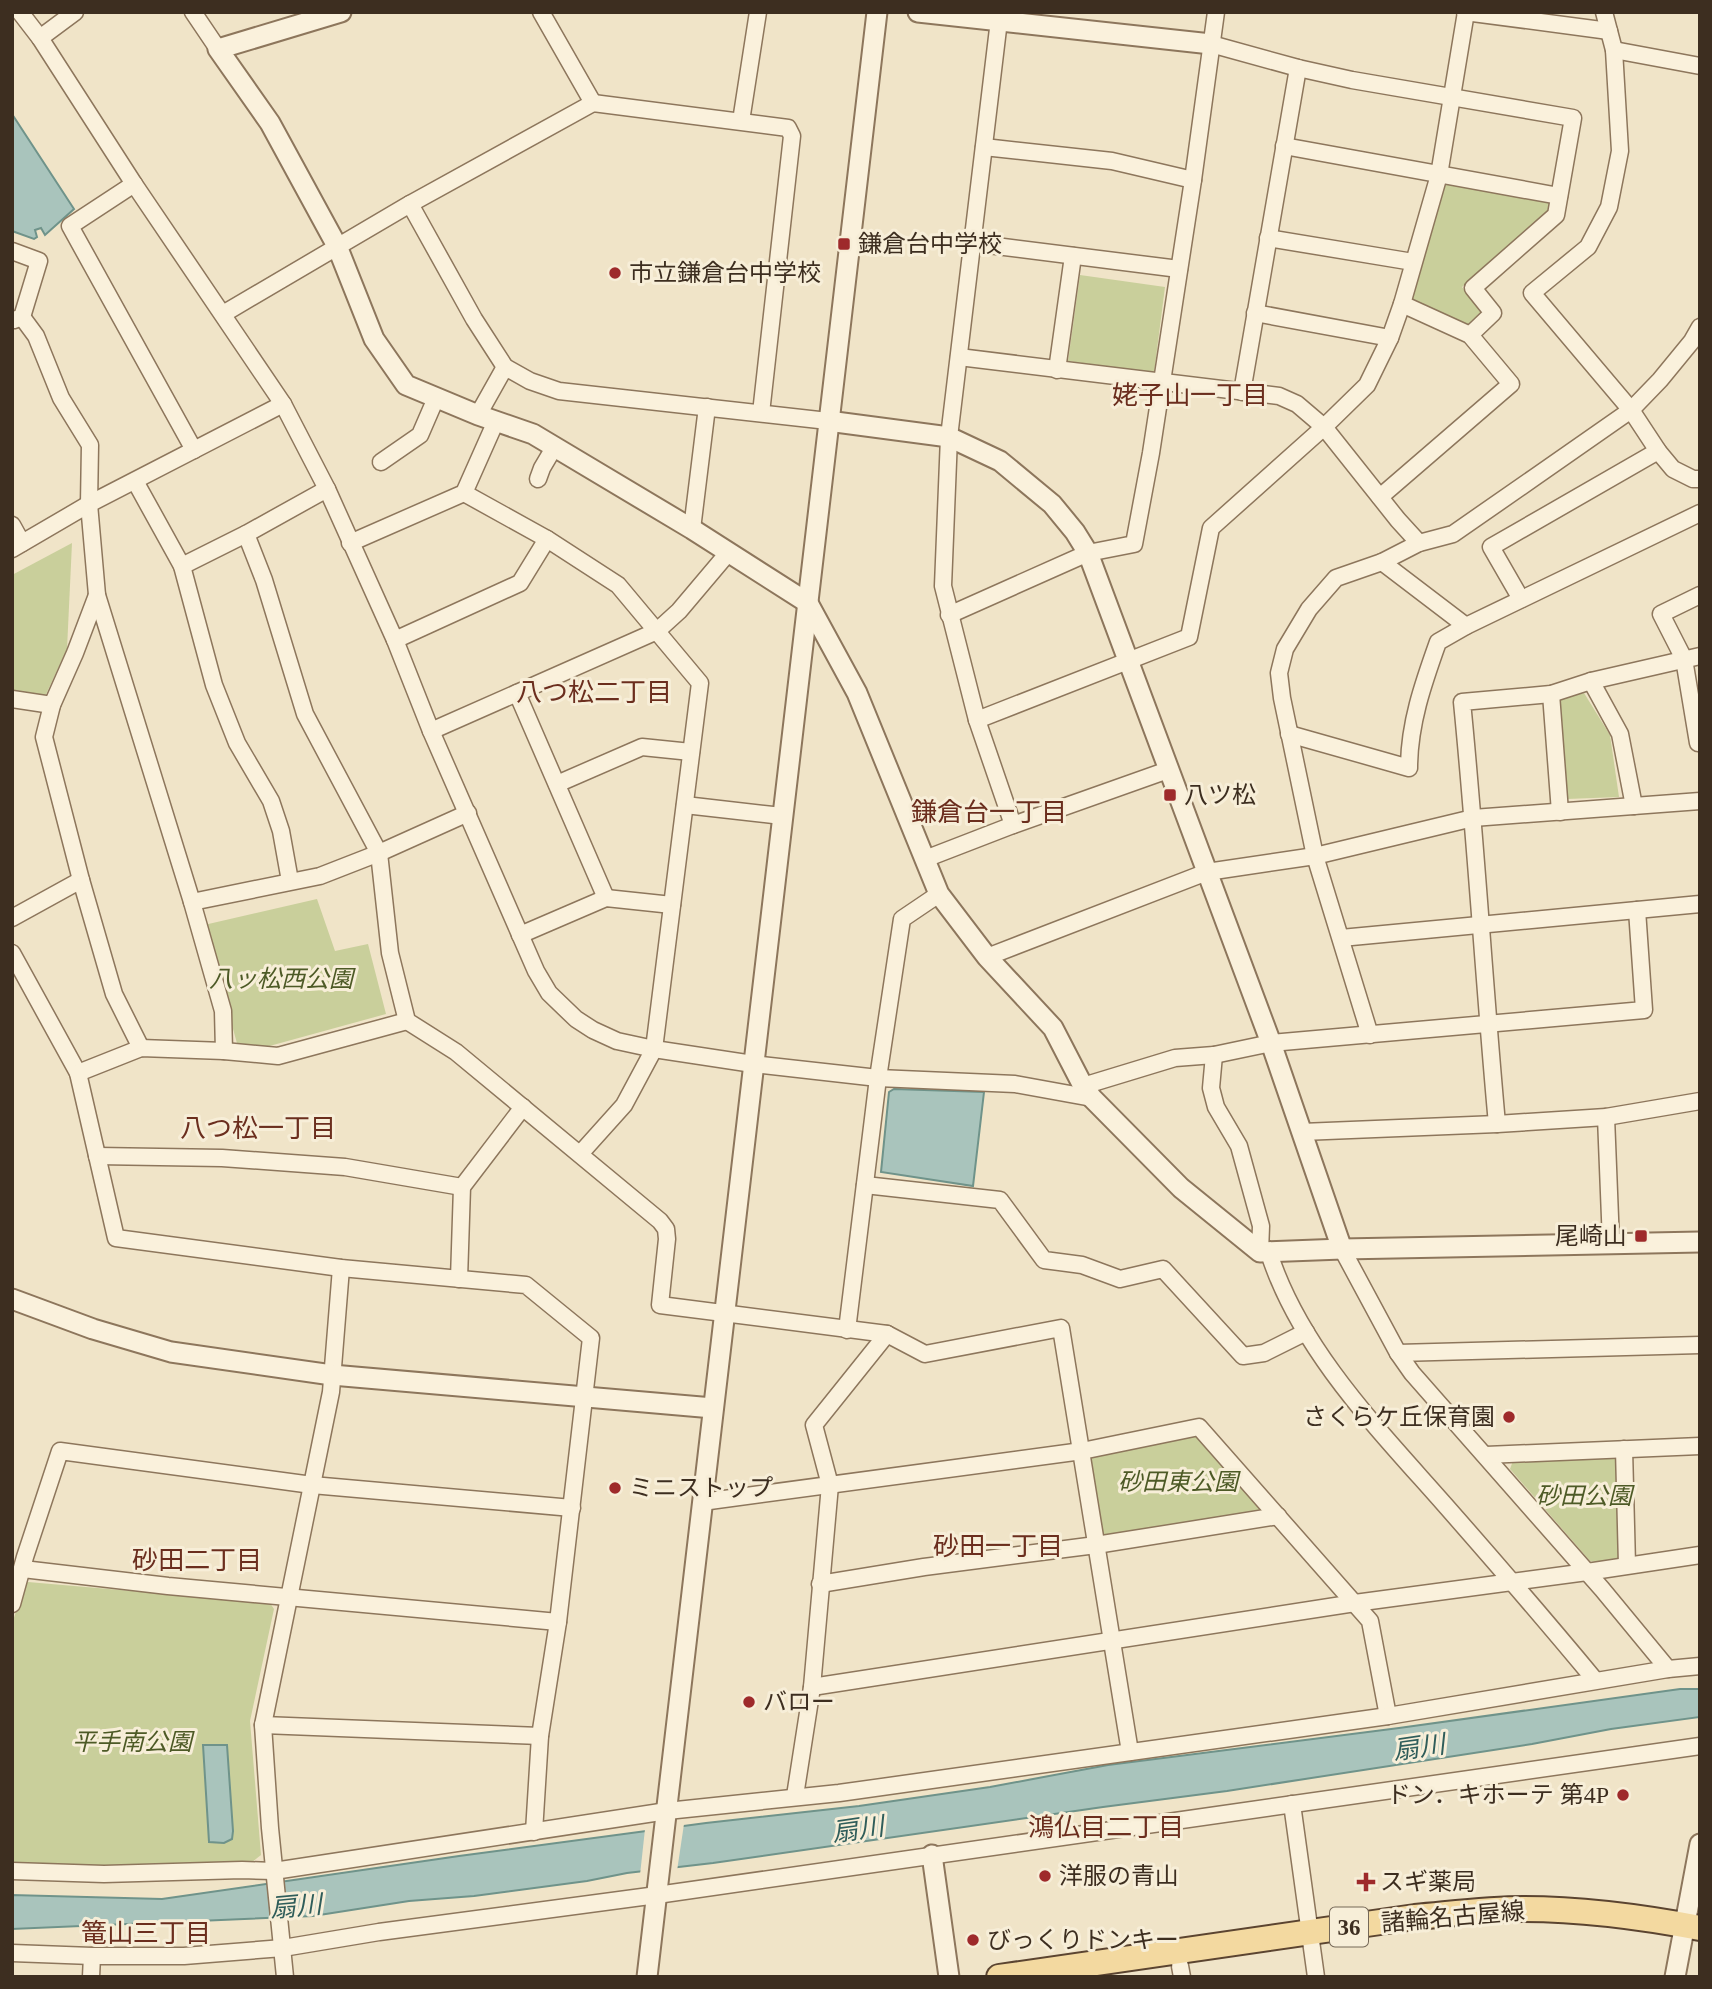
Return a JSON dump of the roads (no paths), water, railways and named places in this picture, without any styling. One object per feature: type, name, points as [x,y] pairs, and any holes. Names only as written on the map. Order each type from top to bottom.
[{"type":"main road","name":"諸輪名古屋線","points":[[1105,1977],[1181,1971],[1415,1917],[1522,1909],[1610,1914],[1691,1935]]},
{"type":"main road","name":"諸輪名古屋線","points":[[999,1977],[1311,1941]]},
{"type":"street","points":[[20,12],[40,37],[134,184],[283,404],[327,489],[395,640],[431,730],[536,971],[549,993],[570,1014],[593,1030],[617,1041],[654,1049],[753,1064],[878,1077],[1015,1084],[1087,1092],[1175,1058],[1214,1055],[1271,1043],[1644,1010],[1637,910]]},
{"type":"street","points":[[40,37],[75,12]]},
{"type":"street","points":[[193,12],[270,123],[337,246],[374,339],[406,385],[533,434],[692,529],[808,603],[857,693],[939,894],[987,957],[1053,1028],[1087,1092],[1181,1188],[1265,1252],[1700,1241]]},
{"type":"street","points":[[218,49],[311,16],[341,12]]},
{"type":"street","points":[[541,12],[593,103]]},
{"type":"street","points":[[741,121],[758,12]]},
{"type":"street","points":[[647,1977],[877,12]]},
{"type":"street","points":[[918,12],[999,17],[1211,44],[1352,80],[1573,118],[1556,215],[1473,288],[1493,313],[1470,335]]},
{"type":"street","points":[[949,615],[1088,554],[1134,544],[1193,180],[1216,12]]},
{"type":"street","points":[[976,720],[1189,637],[1211,528],[1367,385],[1390,338],[1402,304],[1438,175],[1466,12],[1609,32]]},
{"type":"street","points":[[1604,12],[1614,50],[1620,151],[1609,207],[1588,247],[1532,293],[1632,410],[1673,469],[1693,479],[1700,479]]},
{"type":"street","points":[[999,17],[949,437],[943,586],[976,720],[1013,825]]},
{"type":"street","points":[[1614,50],[1700,66]]},
{"type":"street","points":[[1242,392],[1298,68]]},
{"type":"street","points":[[223,314],[410,204],[593,103],[788,128],[792,136],[761,413]]},
{"type":"street","points":[[1284,146],[1559,196]]},
{"type":"street","points":[[984,147],[1112,161],[1193,180]]},
{"type":"street","points":[[134,184],[69,226],[194,450]]},
{"type":"street","points":[[410,204],[474,319],[505,367],[530,381],[559,391],[949,437],[1000,461],[1052,504],[1075,532],[1088,554],[1271,1043],[1342,1249],[1398,1353],[1412,1373],[1486,1455],[1668,1669]]},
{"type":"street","points":[[1268,237],[1413,262]]},
{"type":"street","points":[[972,243],[1179,269]]},
{"type":"street","points":[[12,251],[39,261],[17,319],[36,335],[61,398],[90,445],[89,504],[97,595],[223,1011],[224,1051]]},
{"type":"street","points":[[1057,369],[1073,256]]},
{"type":"street","points":[[1380,497],[1511,384],[1470,335],[1402,304]]},
{"type":"street","points":[[1255,313],[1390,338]]},
{"type":"street","points":[[1370,1035],[1315,856],[1279,673],[1285,649],[1309,609],[1336,578],[1382,562],[1419,543],[1452,534],[1632,410],[1697,337]]},
{"type":"street","points":[[959,358],[1279,396],[1297,404],[1324,427],[1419,543]]},
{"type":"street","points":[[350,543],[464,493],[505,367]]},
{"type":"street","points":[[381,462],[420,435],[436,398]]},
{"type":"street","points":[[12,525],[17,546],[89,504],[283,404]]},
{"type":"street","points":[[692,529],[707,407]]},
{"type":"street","points":[[538,479],[555,446]]},
{"type":"street","points":[[1521,599],[1491,547],[1658,451]]},
{"type":"street","points":[[135,481],[182,566],[214,685],[237,743],[271,801],[281,831],[290,881]]},
{"type":"street","points":[[182,566],[327,489]]},
{"type":"street","points":[[464,493],[547,539],[618,584],[699,683],[654,1049],[624,1105],[580,1154]]},
{"type":"street","points":[[1289,734],[1409,768],[1409,744],[1418,699],[1437,642],[1700,513]]},
{"type":"street","points":[[246,534],[264,580],[305,714],[379,853],[390,953],[407,1021],[456,1052],[660,1221],[666,1229],[667,1239],[660,1305],[887,1334],[925,1354],[1061,1328],[1130,1752]]},
{"type":"street","points":[[395,640],[520,583],[547,539]]},
{"type":"street","points":[[431,730],[657,631],[679,611],[728,553]]},
{"type":"street","points":[[1382,562],[1466,626]]},
{"type":"street","points":[[97,595],[52,705],[44,737],[114,994],[141,1048]]},
{"type":"street","points":[[1700,595],[1661,614],[1692,658],[1700,743]]},
{"type":"street","points":[[1497,1124],[1462,702],[1551,694],[1591,681],[1692,658]]},
{"type":"street","points":[[1591,681],[1620,734],[1634,806]]},
{"type":"street","points":[[517,694],[606,898]]},
{"type":"street","points":[[1551,694],[1560,811]]},
{"type":"street","points":[[12,699],[52,705]]},
{"type":"street","points":[[557,784],[642,747],[691,752]]},
{"type":"street","points":[[925,859],[1168,770]]},
{"type":"street","points":[[987,957],[1207,872],[1315,856],[1473,818],[1700,801]]},
{"type":"street","points":[[685,805],[782,817]]},
{"type":"street","points":[[192,902],[320,876],[468,813]]},
{"type":"street","points":[[12,918],[81,880]]},
{"type":"street","points":[[847,1330],[878,1077],[902,919],[939,894]]},
{"type":"street","points":[[520,935],[606,898],[672,905]]},
{"type":"street","points":[[1341,938],[1700,904]]},
{"type":"street","points":[[12,953],[78,1073],[116,1238],[341,1268],[526,1285],[591,1338],[558,1622],[540,1736],[534,1832]]},
{"type":"street","points":[[78,1073],[141,1048],[278,1056],[407,1021]]},
{"type":"street","points":[[1214,1055],[1211,1088],[1216,1107],[1239,1146],[1261,1226],[1265,1252],[1306,1332],[1357,1405],[1513,1582],[1595,1680]]},
{"type":"street","points":[[1302,1132],[1497,1124],[1606,1116],[1700,1101]]},
{"type":"street","points":[[458,1279],[462,1187],[523,1107]]},
{"type":"street","points":[[1606,1116],[1611,1243]]},
{"type":"street","points":[[97,1156],[222,1158],[345,1167],[462,1187]]},
{"type":"street","points":[[865,1185],[1000,1200],[1044,1260],[1082,1265],[1120,1279],[1163,1269],[1243,1356],[1264,1353],[1306,1332]]},
{"type":"street","points":[[285,1977],[263,1725],[331,1392],[341,1268]]},
{"type":"street","points":[[12,1299],[93,1329],[171,1352],[332,1375],[713,1408]]},
{"type":"street","points":[[795,1796],[812,1687],[830,1485],[814,1425],[887,1334]]},
{"type":"street","points":[[1398,1353],[1700,1345]]},
{"type":"street","points":[[702,1502],[1082,1451],[1199,1427],[1370,1621],[1388,1716]]},
{"type":"street","points":[[1486,1455],[1700,1446]]},
{"type":"street","points":[[1624,1449],[1627,1565]]},
{"type":"street","points":[[12,1604],[60,1451],[312,1485],[572,1508]]},
{"type":"street","points":[[820,1584],[1278,1516]]},
{"type":"street","points":[[812,1687],[1355,1603],[1700,1555]]},
{"type":"street","points":[[23,1569],[168,1586],[558,1622]]},
{"type":"street","points":[[12,1871],[104,1874],[243,1870],[275,1877],[534,1832],[666,1819],[795,1796],[839,1793],[1388,1716],[1595,1680],[1700,1666]]},
{"type":"street","points":[[263,1725],[540,1736]]},
{"type":"street","points":[[12,1953],[184,1956],[283,1948],[658,1886],[932,1855],[1700,1746]]},
{"type":"street","points":[[1292,1804],[1316,1977]]},
{"type":"street","points":[[1675,1977],[1691,1935],[1700,1844]]},
{"type":"street","points":[[932,1855],[948,1977]]},
{"type":"street","points":[[91,1977],[92,1956]]},
{"type":"water","points":[[12,114],[74,209],[45,235],[41,228],[35,230],[37,237],[34,239],[12,231]]},
{"type":"water","points":[[894,1089],[984,1092],[973,1186],[881,1172],[889,1092]]},
{"type":"water","name":"扇川","points":[[1680,1689],[1700,1689],[1700,1717],[1227,1791],[627,1873],[587,1881],[474,1896],[409,1901],[313,1916],[12,1929],[12,1895],[162,1899],[706,1823],[859,1806],[990,1787],[1108,1765]]},
{"type":"water","points":[[203,1745],[227,1745],[233,1831],[232,1839],[224,1843],[209,1842]]},
{"type":"place","name":"鎌倉台中学校","points":[[844,244]]},
{"type":"place","name":"市立鎌倉台中学校","points":[[615,273]]},
{"type":"place","name":"八ツ松","points":[[1170,795]]},
{"type":"place","name":"尾崎山","points":[[1641,1236]]},
{"type":"place","name":"さくらケ丘保育園","points":[[1509,1417]]},
{"type":"place","name":"ミニストップ","points":[[615,1488]]},
{"type":"place","name":"バロー","points":[[749,1702]]},
{"type":"place","name":"ドン．キホーテ 第4P","points":[[1623,1795]]},
{"type":"place","name":"洋服の青山","points":[[1045,1876]]},
{"type":"place","name":"スギ薬局","points":[[1366,1882]]},
{"type":"place","name":"びっくりドンキー","points":[[973,1940]]},
{"type":"district","name":"姥子山一丁目","points":[[1190,395]]},
{"type":"district","name":"八つ松二丁目","points":[[594,692]]},
{"type":"district","name":"鎌倉台一丁目","points":[[989,812]]},
{"type":"district","name":"八つ松一丁目","points":[[258,1128]]},
{"type":"district","name":"砂田一丁目","points":[[998,1546]]},
{"type":"district","name":"砂田二丁目","points":[[197,1560]]},
{"type":"district","name":"鴻仏目二丁目","points":[[1106,1827]]},
{"type":"district","name":"篭山三丁目","points":[[146,1933]]},
{"type":"park label","name":"八ッ松西公園","points":[[281,979]]},
{"type":"park label","name":"砂田東公園","points":[[1178,1482]]},
{"type":"park label","name":"砂田公園","points":[[1584,1496]]},
{"type":"park label","name":"平手南公園","points":[[132,1742]]}]
